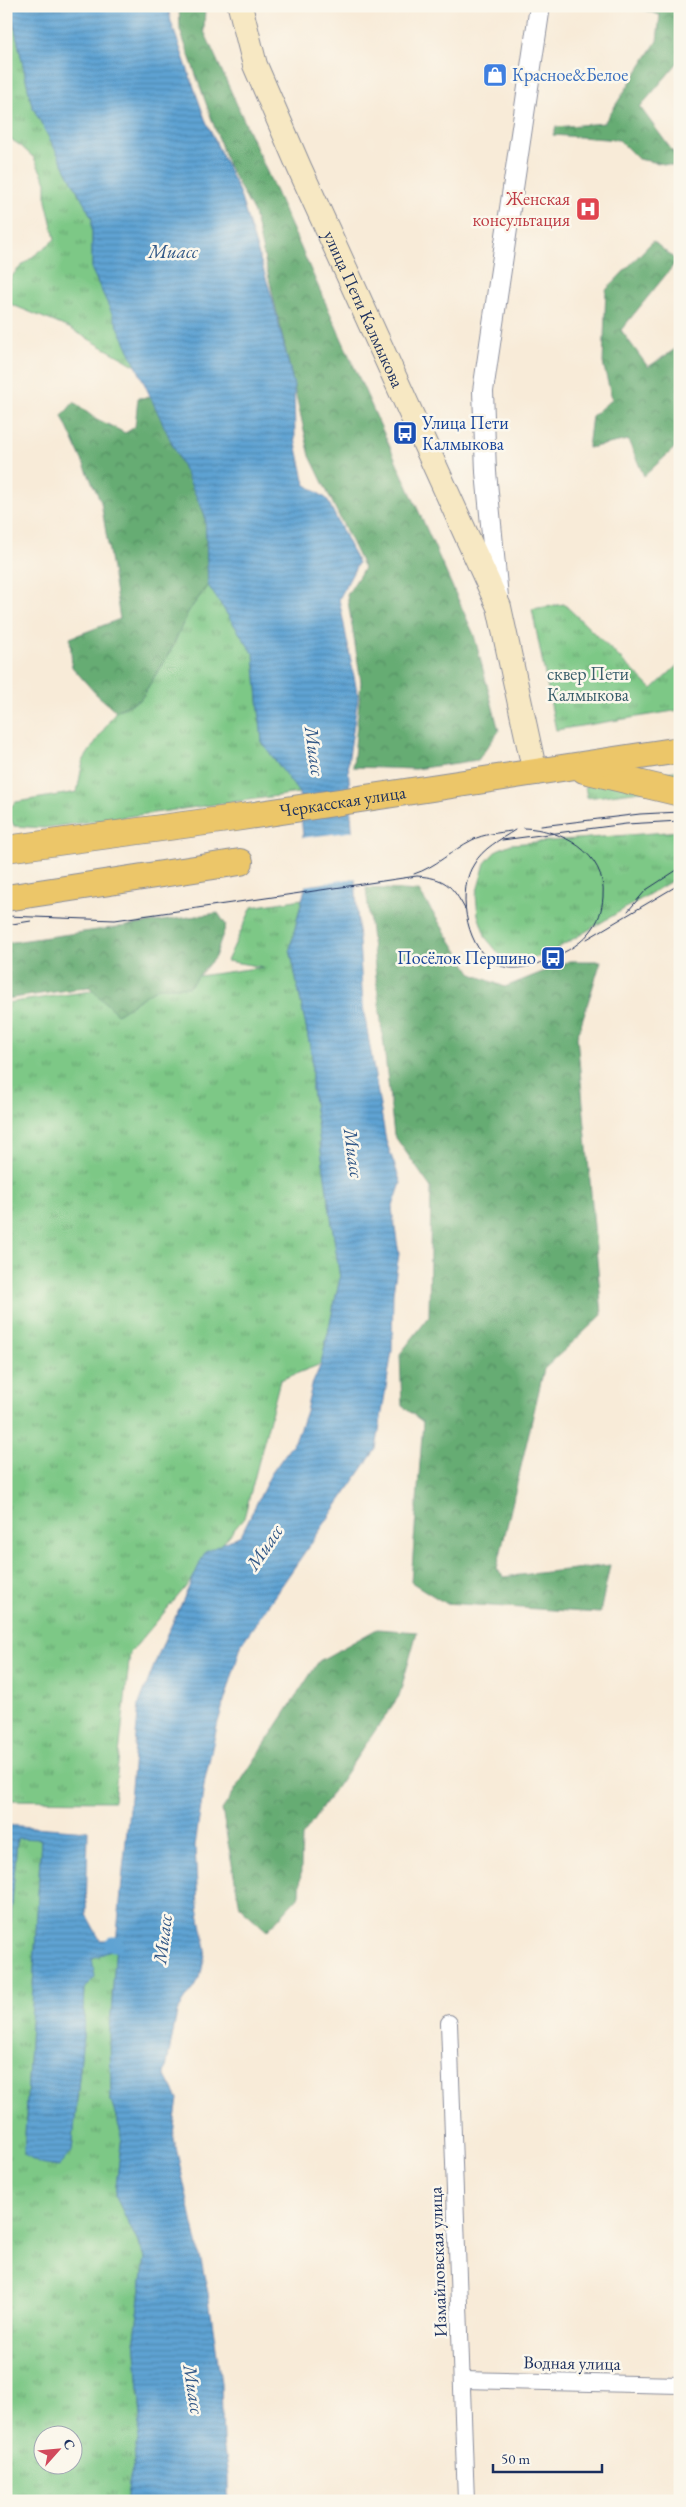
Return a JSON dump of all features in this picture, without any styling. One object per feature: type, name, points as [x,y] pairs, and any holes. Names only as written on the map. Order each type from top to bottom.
[{"type":"main road","name":"улица Пети Калмыкова","points":[[240,6],[255,64],[299,167],[499,607],[536,773]]},
{"type":"main road","name":"Черкасская улица","points":[[6,849],[399,794],[680,750]]},
{"type":"main road","points":[[571,767],[680,794]]},
{"type":"main road","points":[[6,898],[240,862]]},
{"type":"street","name":"улица Пети Калмыкова","points":[[499,607],[486,472],[483,391],[540,6]]},
{"type":"street","name":"Измайловская улица","points":[[449,2023],[466,2501]]},
{"type":"street","name":"Водная улица","points":[[463,2380],[680,2386]]},
{"type":"green space","points":[[6,6],[10,6],[32,106],[92,218],[92,270],[138,367],[69,328],[10,304],[7,297],[6,287],[15,272],[55,239],[46,201],[46,182],[34,158],[6,136]]},
{"type":"green space","points":[[179,6],[205,6],[204,31],[474,635],[499,731],[478,760],[415,769],[353,767],[361,682],[347,595],[364,568],[310,456],[254,213],[228,165],[180,30]]},
{"type":"green space","points":[[632,6],[680,6],[680,60],[640,107],[673,152],[680,150],[680,167],[638,159],[619,140],[553,135],[556,127],[604,123],[657,41],[660,15]]},
{"type":"green space","points":[[653,241],[677,261],[621,330],[648,367],[680,346],[680,443],[644,476],[628,440],[588,448],[592,416],[612,399],[603,363],[606,290]]},
{"type":"green space","points":[[152,397],[205,515],[208,585],[188,612],[171,650],[140,700],[116,711],[96,694],[72,667],[70,638],[120,619],[101,502],[62,416],[74,402],[93,417],[125,433],[135,427],[138,398]]},
{"type":"green space","points":[[208,585],[254,655],[262,742],[299,793],[44,828],[14,826],[6,810],[16,802],[77,792],[83,761],[116,711],[140,700],[171,650],[188,612]]},
{"type":"green space","name":"сквер Пети Калмыкова","points":[[564,604],[652,689],[680,663],[680,710],[556,730],[532,609]]},
{"type":"green space","points":[[680,770],[680,786],[587,798],[585,786]]},
{"type":"green space","points":[[680,831],[680,876],[546,955],[516,962],[501,956],[486,938],[478,915],[476,895],[485,863],[497,850],[511,844]]},
{"type":"green space","points":[[366,888],[419,891],[472,974],[505,987],[570,961],[601,961],[577,1037],[602,1315],[544,1369],[497,1568],[503,1577],[610,1565],[600,1613],[445,1603],[411,1582],[423,1422],[402,1406],[400,1354],[429,1317],[431,1188],[394,1135]]},
{"type":"green space","points":[[302,899],[290,949],[312,1056],[312,1089],[340,1278],[321,1364],[280,1380],[244,1518],[130,1653],[114,1801],[6,1800],[6,1350],[13,1274],[6,1243],[6,1003],[263,967],[227,961],[252,907]]},
{"type":"green space","points":[[218,913],[226,925],[215,957],[189,987],[159,987],[117,1014],[89,987],[6,999],[6,943]]},
{"type":"green space","points":[[377,1629],[417,1632],[399,1696],[302,1837],[300,1895],[267,1931],[240,1907],[222,1810],[319,1661]]},
{"type":"green space","points":[[17,1837],[41,1839],[24,2155],[72,2151],[83,2036],[85,1987],[92,1958],[116,1944],[110,2029],[111,2101],[122,2136],[115,2195],[145,2257],[135,2338],[141,2418],[126,2501],[6,2501],[6,1983]]},
{"type":"water","name":"Миасс","points":[[10,6],[168,6],[171,22],[205,119],[239,192],[272,297],[294,386],[295,439],[305,484],[327,499],[358,563],[339,599],[358,697],[348,763],[363,1006],[386,1141],[401,1183],[392,1209],[399,1254],[393,1292],[392,1351],[376,1449],[242,1643],[218,1722],[205,1779],[195,1846],[198,1907],[206,1950],[200,1978],[177,2012],[165,2074],[178,2099],[173,2134],[208,2293],[221,2383],[223,2443],[228,2475],[228,2501],[126,2501],[141,2418],[135,2338],[145,2257],[115,2195],[122,2136],[111,2101],[110,2029],[116,1944],[139,1704],[161,1648],[205,1552],[241,1535],[271,1474],[296,1439],[306,1411],[312,1385],[321,1364],[340,1278],[312,1089],[312,1056],[290,949],[307,880],[299,793],[262,742],[254,655],[208,585],[205,515],[92,270],[92,218],[32,106]]},
{"type":"water","points":[[6,1825],[88,1831],[86,1914],[100,1940],[112,1940],[111,1951],[92,1958],[95,1977],[85,1987],[83,2036],[72,2151],[58,2167],[40,2164],[24,2155],[41,1839],[17,1838],[6,1983]]},
{"type":"pier","points":[[355,831],[357,878],[303,886],[305,880],[301,838]]},
{"type":"tram line","points":[[541,826],[640,814],[680,812]]},
{"type":"tram line","points":[[502,840],[626,824],[680,821]]},
{"type":"tram line","points":[[515,830],[492,845],[478,858],[469,875],[465,901],[466,916],[470,929],[482,953],[491,961],[510,968],[530,966],[549,959],[580,942],[596,924],[601,911],[603,897],[602,881],[598,868],[590,856],[579,846],[553,833],[524,828]]},
{"type":"tram line","points":[[414,874],[430,867],[472,840],[486,835],[511,831]]},
{"type":"tram line","points":[[628,911],[646,890],[680,868]]},
{"type":"tram line","points":[[6,916],[115,920],[417,876],[427,877],[447,884],[465,909]]},
{"type":"tram line","points":[[587,939],[680,884]]},
{"type":"tram line","points":[[6,925],[31,921]]},
{"type":"place","name":"Красное&Белое","points":[[495,75]]},
{"type":"place","name":"Женская консультация","points":[[588,209]]},
{"type":"place","name":"Улица Пети Калмыкова","points":[[405,433]]},
{"type":"place","name":"Посёлок Першино","points":[[553,958]]}]
